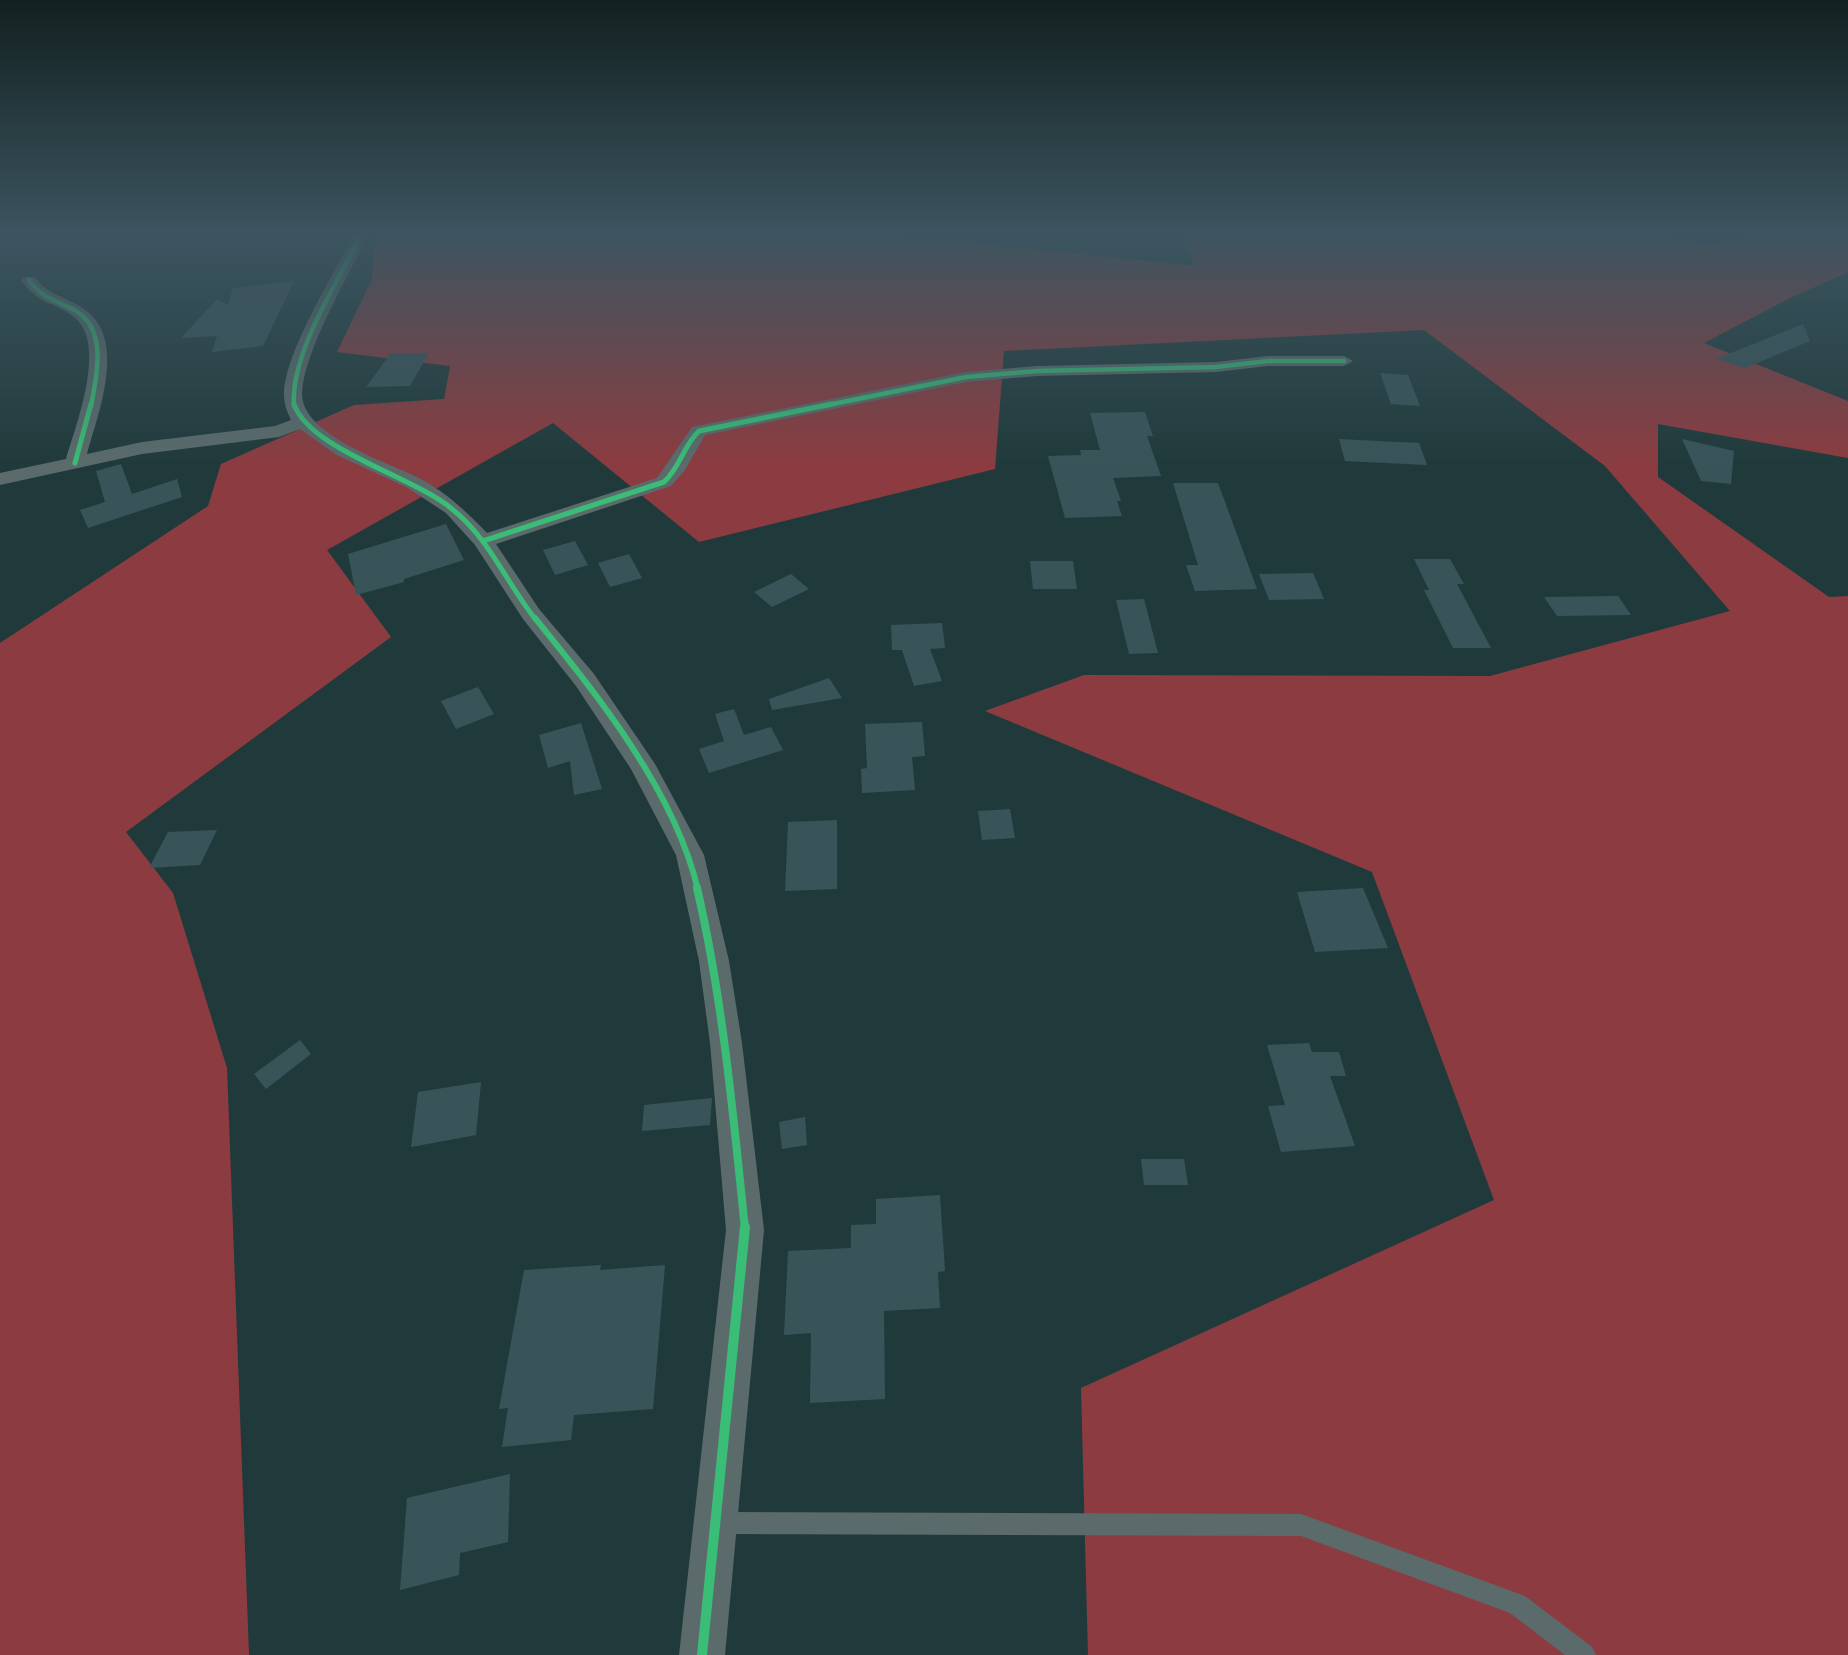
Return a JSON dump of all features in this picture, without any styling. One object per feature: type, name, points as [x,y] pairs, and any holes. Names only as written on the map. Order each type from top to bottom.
[{"type":"street","points":[[75,463],[99,370],[94,332],[85,317],[77,312]]},
{"type":"street","points":[[323,312],[304,351],[293,391],[295,406],[302,422],[342,450],[415,484],[434,496],[453,509],[483,541],[531,614],[585,680],[642,764],[690,855],[714,961],[745,1230],[702,1655]]},
{"type":"street","points":[[483,541],[664,482],[674,475],[689,438],[699,431],[966,377],[1037,371],[1216,367],[1268,361],[1344,361]]},
{"type":"street","points":[[0,478],[142,448],[269,433],[302,422]]},
{"type":"lane","points":[[715,1523],[1301,1525],[1517,1604],[1584,1655]]},
{"type":"shaded area","points":[[356,312],[1763,312],[1704,343],[1848,401],[1848,458],[1658,424],[1658,477],[1829,597],[1848,596],[1848,1655],[1088,1655],[1081,1388],[1494,1200],[1372,872],[985,711],[1084,675],[1490,676],[1730,611],[1605,466],[1424,330],[1004,351],[995,469],[699,542],[553,423],[327,550],[391,637],[126,832],[173,893],[227,1068],[249,1655],[0,1655],[0,643],[208,506],[221,464],[354,405],[444,399],[450,366],[337,352]]},
{"type":"building","points":[[205,312],[279,312],[263,346],[212,352],[217,336],[181,338]]},
{"type":"building","points":[[1803,324],[1810,341],[1745,368],[1716,359]]},
{"type":"building","points":[[391,353],[429,353],[410,386],[366,387]]},
{"type":"building","points":[[1380,373],[1408,375],[1420,406],[1391,404]]},
{"type":"building","points":[[1145,412],[1153,436],[1147,436],[1161,476],[1113,478],[1121,501],[1117,501],[1122,516],[1065,518],[1048,456],[1081,455],[1080,450],[1100,450],[1090,413]]},
{"type":"building","points":[[1339,439],[1419,443],[1427,465],[1345,461]]},
{"type":"building","points":[[1682,439],[1734,451],[1731,484],[1701,481]]},
{"type":"building","points":[[121,464],[132,494],[177,479],[182,497],[88,528],[80,510],[105,502],[96,471]]},
{"type":"building","points":[[1173,483],[1218,483],[1257,589],[1195,591],[1186,565],[1198,565]]},
{"type":"building","points":[[446,524],[464,560],[404,579],[404,582],[356,595],[348,554]]},
{"type":"building","points":[[575,541],[588,565],[555,575],[543,550]]},
{"type":"building","points":[[629,554],[642,578],[610,587],[598,563]]},
{"type":"building","points":[[1414,559],[1450,559],[1464,584],[1457,584],[1491,648],[1453,648],[1424,590],[1429,590]]},
{"type":"building","points":[[1030,561],[1073,561],[1077,589],[1033,589]]},
{"type":"building","points":[[1313,573],[1324,599],[1269,600],[1259,574]]},
{"type":"building","points":[[791,574],[809,589],[772,607],[754,592]]},
{"type":"building","points":[[1618,596],[1631,615],[1557,616],[1544,597]]},
{"type":"building","points":[[1144,599],[1158,653],[1129,654],[1116,600]]},
{"type":"building","points":[[942,623],[945,648],[930,649],[942,681],[914,686],[902,650],[892,650],[891,625]]},
{"type":"building","points":[[829,678],[842,698],[772,710],[769,699]]},
{"type":"building","points":[[478,687],[494,714],[456,729],[441,701]]},
{"type":"building","points":[[734,709],[744,735],[771,727],[783,750],[709,773],[699,749],[724,741],[715,714]]},
{"type":"building","points":[[922,722],[925,756],[912,757],[915,790],[862,793],[861,769],[867,768],[865,724]]},
{"type":"building","points":[[581,723],[602,789],[574,795],[570,761],[548,768],[539,735]]},
{"type":"building","points":[[1010,809],[1015,838],[982,840],[978,811]]},
{"type":"building","points":[[837,820],[837,889],[785,891],[788,822]]},
{"type":"building","points":[[217,830],[200,865],[149,868],[168,832]]},
{"type":"building","points":[[1363,888],[1388,948],[1315,952],[1297,892]]},
{"type":"building","points":[[300,1040],[311,1054],[266,1089],[254,1074]]},
{"type":"building","points":[[1309,1043],[1312,1052],[1339,1052],[1346,1076],[1330,1076],[1355,1146],[1281,1152],[1268,1106],[1285,1105],[1267,1045]]},
{"type":"building","points":[[481,1082],[476,1135],[411,1147],[418,1092]]},
{"type":"building","points":[[712,1098],[710,1125],[642,1131],[644,1105]]},
{"type":"building","points":[[805,1117],[807,1145],[782,1149],[779,1122]]},
{"type":"building","points":[[1141,1159],[1184,1159],[1188,1185],[1144,1185]]},
{"type":"building","points":[[940,1195],[945,1271],[938,1272],[940,1308],[884,1311],[885,1399],[810,1403],[811,1333],[784,1335],[788,1251],[851,1248],[851,1225],[876,1224],[876,1199]]},
{"type":"building","points":[[601,1265],[600,1270],[665,1265],[653,1409],[574,1415],[571,1440],[502,1447],[508,1408],[499,1409],[524,1270]]},
{"type":"building","points":[[510,1474],[508,1542],[460,1553],[459,1575],[400,1590],[407,1498]]},
{"type":"cycle path","points":[[75,463],[91,407],[98,363],[97,343],[92,326],[78,312]]},
{"type":"cycle path","points":[[323,312],[304,351],[293,391],[294,406],[302,422],[342,450],[415,484],[453,509],[483,541],[531,614],[585,680],[642,764],[690,855],[714,961],[726,1043],[745,1230],[702,1655]]},
{"type":"cycle path","points":[[483,541],[664,482],[675,470],[693,436],[699,431],[966,377],[1037,371],[1216,367],[1268,361],[1344,361]]}]
